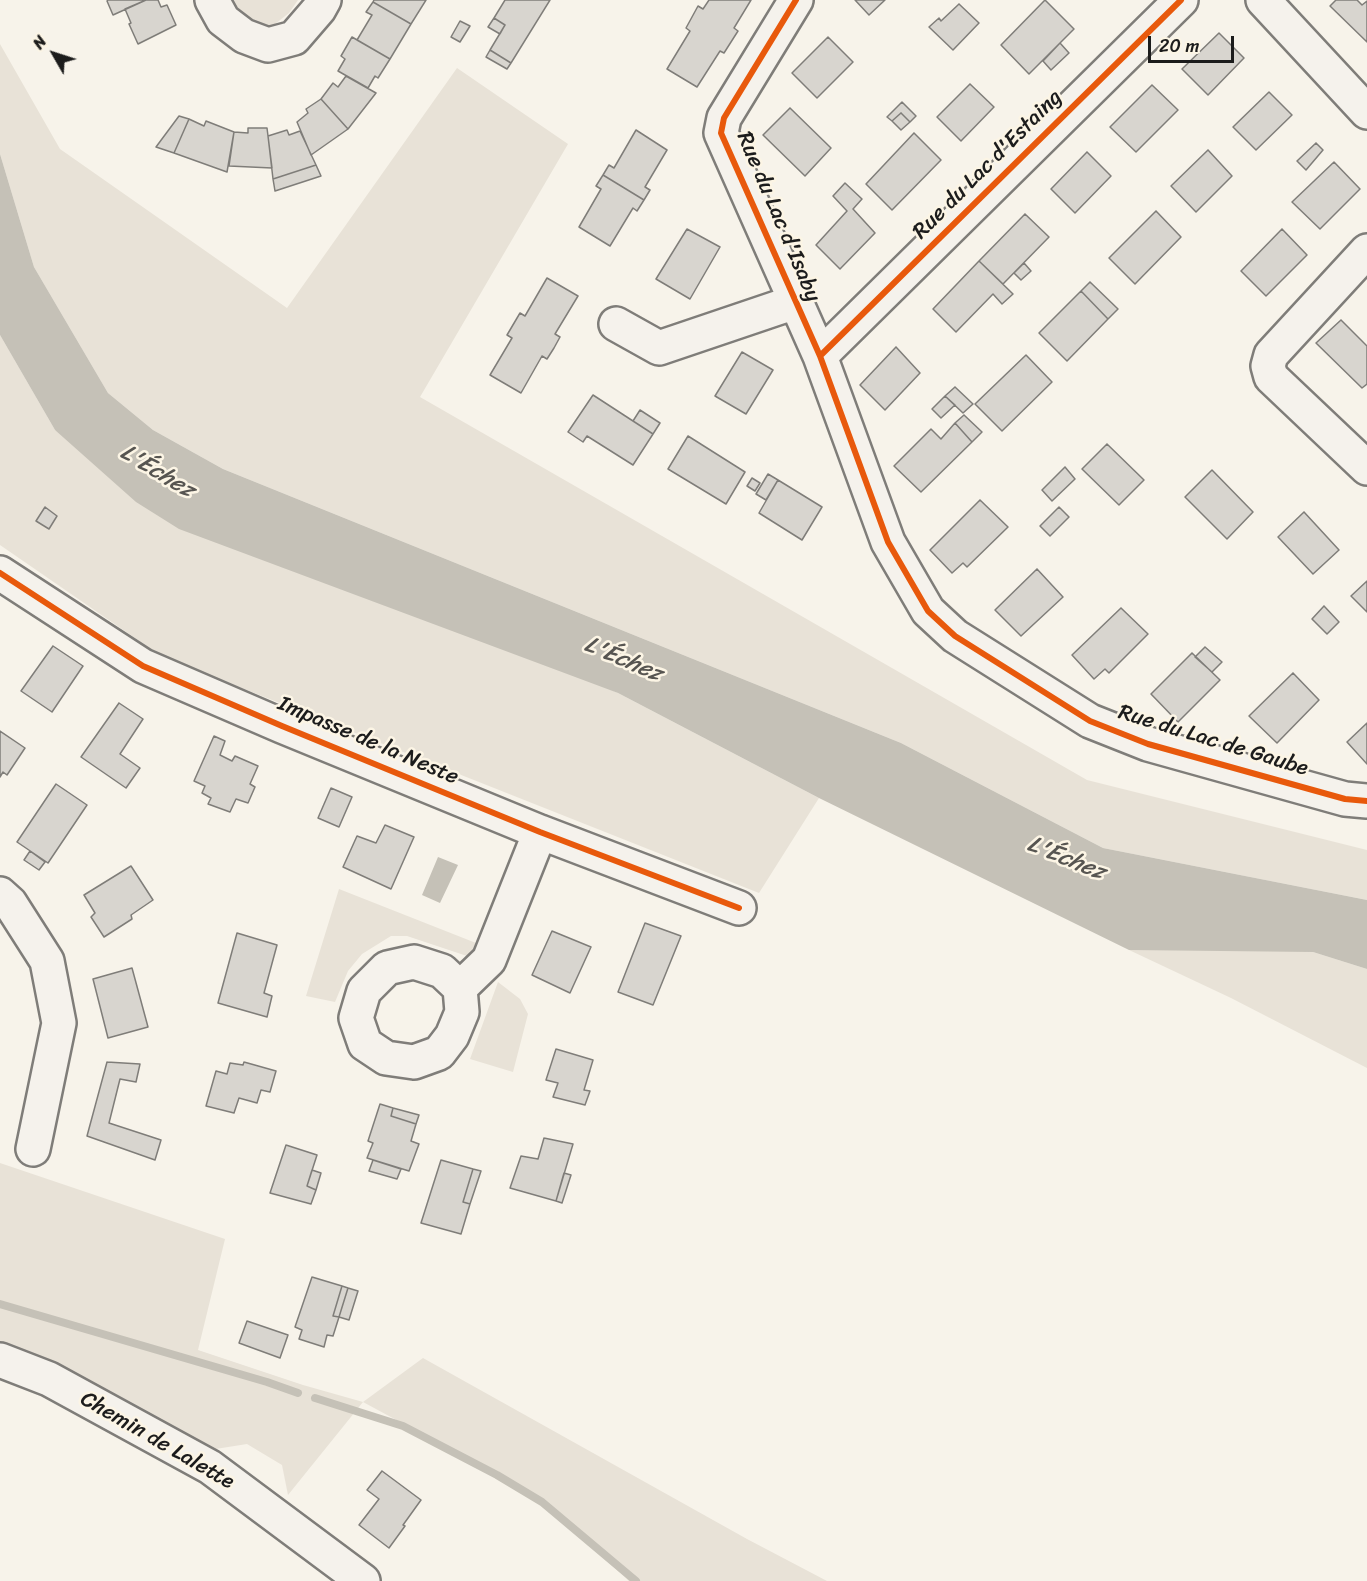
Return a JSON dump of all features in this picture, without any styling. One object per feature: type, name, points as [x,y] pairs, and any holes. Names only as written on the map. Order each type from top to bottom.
[{"type":"street","points":[[212,0],[223,20],[244,36],[268,45],[294,38],[324,0]]},
{"type":"street","name":"Rue du Lac d'Isaby","points":[[796,0],[724,118],[721,133],[820,356]]},
{"type":"street","name":"Rue du Lac d'Estaing","points":[[820,356],[1181,0]]},
{"type":"street","points":[[1264,0],[1367,112]]},
{"type":"street","points":[[1367,251],[1271,355],[1268,366],[1271,376],[1367,468]]},
{"type":"street","name":"Rue du Lac d'Isaby","points":[[616,324],[659,348],[795,302]]},
{"type":"street","name":"Rue du Lac de Gaube","points":[[820,356],[888,542],[928,611],[955,636],[1090,721],[1148,744],[1345,798],[1367,801]]},
{"type":"street","name":"Impasse de la Neste","points":[[0,573],[143,666],[540,832],[739,908]]},
{"type":"street","points":[[460,988],[489,960],[540,832]]},
{"type":"street","points":[[0,894],[10,903],[47,961],[59,1023],[33,1149]]},
{"type":"street","name":"Chemin de Lalette","points":[[0,1360],[49,1379],[210,1467],[363,1581]]},
{"type":"shaded area","points":[[226,0],[298,0],[289,13],[266,31],[247,23]]},
{"type":"shaded area","points":[[0,44],[60,149],[287,308],[457,68],[568,144],[420,397],[1087,780],[1367,850],[1367,900],[1103,848],[901,743],[223,469],[153,430],[108,393],[34,267],[0,154]]},
{"type":"shaded area","points":[[0,335],[55,430],[618,693],[819,798],[759,893],[161,656],[0,545]]},
{"type":"shaded area","points":[[339,889],[476,943],[470,957],[407,936],[391,936],[362,954],[348,971],[335,1002],[306,996]]},
{"type":"shaded area","points":[[1139,933],[1313,952],[1367,969],[1367,1068],[1231,998],[1129,950]]},
{"type":"shaded area","points":[[498,982],[520,999],[528,1014],[513,1072],[470,1059]]},
{"type":"shaded area","points":[[0,1163],[225,1239],[198,1350],[303,1385],[363,1402],[288,1495],[282,1465],[247,1444],[203,1451],[0,1346]]},
{"type":"shaded area","points":[[423,1358],[747,1539],[827,1581],[629,1581],[530,1492],[363,1402]]},
{"type":"water","name":"L'Échez","points":[[0,154],[34,267],[108,393],[153,430],[223,469],[901,743],[1103,848],[1367,900],[1367,969],[1313,952],[1129,950],[819,798],[618,693],[179,529],[136,502],[55,430],[0,335]]},
{"type":"water","points":[[438,857],[458,865],[440,903],[422,895]]},
{"type":"building","points":[[108,0],[146,0],[113,15]]},
{"type":"building","points":[[146,0],[158,0],[161,7],[167,5],[176,25],[138,44],[125,9]]},
{"type":"building","points":[[374,0],[426,0],[411,24],[373,2]]},
{"type":"building","points":[[505,0],[550,0],[511,63],[490,50],[505,25],[494,18]]},
{"type":"building","points":[[709,0],[751,0],[734,28],[738,31],[724,53],[720,51],[697,87],[667,69],[690,31],[686,28],[698,6],[703,9]]},
{"type":"building","points":[[855,0],[885,0],[869,15]]},
{"type":"building","points":[[1045,0],[1074,29],[1029,74],[1001,45]]},
{"type":"building","points":[[1336,0],[1357,0],[1362,5],[1367,1],[1367,42],[1330,6]]},
{"type":"building","points":[[373,2],[411,24],[390,59],[357,40],[372,15],[366,12]]},
{"type":"building","points":[[959,4],[979,23],[953,50],[929,27],[939,18],[941,21]]},
{"type":"building","points":[[494,18],[505,25],[500,34],[488,27]]},
{"type":"building","points":[[460,21],[470,26],[460,42],[451,37]]},
{"type":"building","points":[[1219,33],[1244,58],[1208,95],[1182,69]]},
{"type":"building","points":[[352,37],[390,59],[378,78],[375,76],[368,88],[338,71],[345,59],[341,56]]},
{"type":"building","points":[[828,37],[853,62],[817,98],[792,73]]},
{"type":"building","points":[[1060,43],[1069,53],[1051,70],[1043,61]]},
{"type":"building","points":[[490,50],[511,63],[507,69],[486,57]]},
{"type":"building","points":[[346,76],[376,93],[348,129],[321,99],[333,83],[338,87]]},
{"type":"building","points":[[970,84],[994,107],[961,141],[937,117]]},
{"type":"building","points":[[1152,85],[1178,110],[1136,152],[1110,127]]},
{"type":"building","points":[[1269,92],[1292,115],[1256,150],[1233,127]]},
{"type":"building","points":[[321,99],[348,129],[311,155],[297,122],[308,113],[306,109]]},
{"type":"building","points":[[902,102],[916,116],[910,122],[901,113],[892,121],[887,117]]},
{"type":"building","points":[[790,108],[831,148],[805,176],[763,135]]},
{"type":"building","points":[[901,113],[910,122],[901,130],[892,121]]},
{"type":"building","points":[[179,116],[189,119],[174,153],[156,147]]},
{"type":"building","points":[[189,119],[204,126],[206,121],[234,132],[227,172],[174,153]]},
{"type":"building","points":[[248,128],[267,128],[272,168],[229,166],[234,132],[248,133]]},
{"type":"building","points":[[287,130],[289,135],[300,131],[316,165],[273,179],[268,136]]},
{"type":"building","points":[[636,130],[667,150],[645,187],[650,190],[644,200],[603,175],[609,165],[614,168]]},
{"type":"building","points":[[914,133],[941,160],[892,210],[866,184]]},
{"type":"building","points":[[1316,143],[1323,150],[1306,170],[1297,161]]},
{"type":"building","points":[[1208,150],[1232,176],[1196,212],[1171,186]]},
{"type":"building","points":[[1087,152],[1111,176],[1075,213],[1051,189]]},
{"type":"building","points":[[1334,162],[1360,189],[1320,229],[1292,202]]},
{"type":"building","points":[[316,165],[321,176],[275,191],[273,179]]},
{"type":"building","points":[[603,175],[644,200],[637,211],[633,208],[610,246],[579,227],[601,189],[596,186]]},
{"type":"building","points":[[845,183],[862,199],[853,209],[875,233],[840,269],[816,245],[847,211],[833,196]]},
{"type":"building","points":[[1156,211],[1181,237],[1135,284],[1109,258]]},
{"type":"building","points":[[1025,214],[1049,237],[1003,284],[979,261]]},
{"type":"building","points":[[687,229],[720,247],[690,299],[656,279]]},
{"type":"building","points":[[1282,229],[1307,255],[1266,296],[1241,271]]},
{"type":"building","points":[[979,261],[1013,294],[1002,304],[993,294],[956,332],[933,309]]},
{"type":"building","points":[[1024,263],[1031,271],[1021,280],[1014,273]]},
{"type":"building","points":[[547,278],[578,296],[555,334],[560,337],[554,348],[547,359],[542,356],[521,393],[490,375],[512,338],[507,335],[520,313],[525,316]]},
{"type":"building","points":[[1090,282],[1118,309],[1108,319],[1081,291]]},
{"type":"building","points":[[1081,291],[1108,319],[1067,361],[1039,333]]},
{"type":"building","points":[[1341,320],[1367,346],[1367,384],[1362,388],[1316,343]]},
{"type":"building","points":[[896,347],[920,373],[885,410],[860,385]]},
{"type":"building","points":[[742,352],[773,370],[746,414],[715,396]]},
{"type":"building","points":[[1026,355],[1052,382],[1002,431],[975,404]]},
{"type":"building","points":[[955,387],[973,404],[963,413],[945,396]]},
{"type":"building","points":[[593,395],[653,434],[633,465],[587,436],[583,442],[568,432]]},
{"type":"building","points":[[945,396],[955,405],[941,418],[932,409]]},
{"type":"building","points":[[640,410],[660,423],[653,434],[633,421]]},
{"type":"building","points":[[964,415],[982,432],[972,442],[955,423]]},
{"type":"building","points":[[955,423],[972,442],[921,492],[894,466],[931,429],[941,439]]},
{"type":"building","points":[[688,436],[745,472],[726,504],[668,469]]},
{"type":"building","points":[[1107,444],[1144,480],[1119,505],[1082,469]]},
{"type":"building","points":[[1065,467],[1075,479],[1052,501],[1042,490]]},
{"type":"building","points":[[1212,470],[1253,512],[1227,539],[1185,497]]},
{"type":"building","points":[[768,474],[778,480],[766,500],[756,494]]},
{"type":"building","points":[[752,478],[760,483],[755,491],[747,486]]},
{"type":"building","points":[[778,480],[822,507],[802,540],[759,513]]},
{"type":"building","points":[[980,500],[1008,527],[967,567],[963,563],[952,573],[930,550]]},
{"type":"building","points":[[45,507],[57,516],[49,529],[36,521]]},
{"type":"building","points":[[1059,507],[1069,517],[1050,536],[1040,526]]},
{"type":"building","points":[[1304,512],[1339,550],[1313,574],[1278,537]]},
{"type":"building","points":[[1037,569],[1063,597],[1021,636],[995,610]]},
{"type":"building","points":[[1367,581],[1367,612],[1351,596]]},
{"type":"building","points":[[1324,606],[1339,622],[1327,634],[1312,619]]},
{"type":"building","points":[[1121,608],[1148,634],[1109,673],[1105,669],[1094,679],[1072,655]]},
{"type":"building","points":[[53,646],[83,666],[52,712],[21,691]]},
{"type":"building","points":[[1205,647],[1222,662],[1212,672],[1195,657]]},
{"type":"building","points":[[1192,653],[1220,680],[1178,722],[1151,694]]},
{"type":"building","points":[[1293,673],[1319,700],[1277,743],[1249,716]]},
{"type":"building","points":[[119,703],[143,719],[120,754],[140,768],[126,788],[81,757]]},
{"type":"building","points":[[1367,723],[1367,764],[1347,742]]},
{"type":"building","points":[[0,731],[25,748],[7,775],[3,772],[0,777]]},
{"type":"building","points":[[214,736],[225,741],[220,755],[232,761],[235,756],[258,766],[250,784],[255,787],[248,803],[236,799],[230,812],[208,804],[211,798],[202,793],[205,786],[194,781]]},
{"type":"building","points":[[56,784],[87,805],[48,863],[17,842]]},
{"type":"building","points":[[331,788],[352,797],[339,827],[318,818]]},
{"type":"building","points":[[385,825],[414,837],[391,889],[343,867],[357,836],[376,843]]},
{"type":"building","points":[[30,851],[45,862],[39,870],[24,860]]},
{"type":"building","points":[[131,866],[153,900],[131,915],[132,919],[104,937],[91,917],[95,913],[84,895]]},
{"type":"building","points":[[645,923],[681,936],[653,1005],[618,992]]},
{"type":"building","points":[[552,931],[591,947],[570,993],[532,975]]},
{"type":"building","points":[[237,933],[277,945],[264,993],[272,996],[267,1017],[218,1003]]},
{"type":"building","points":[[132,968],[148,1027],[108,1038],[93,979]]},
{"type":"building","points":[[556,1049],[593,1060],[584,1090],[590,1091],[585,1105],[553,1097],[558,1083],[546,1080]]},
{"type":"building","points":[[107,1062],[140,1064],[136,1082],[120,1079],[109,1123],[161,1140],[155,1160],[87,1136]]},
{"type":"building","points":[[244,1062],[276,1071],[270,1092],[261,1090],[257,1103],[239,1098],[234,1113],[206,1106],[216,1071],[227,1074],[230,1063],[243,1065]]},
{"type":"building","points":[[380,1104],[393,1108],[391,1116],[416,1124],[411,1141],[419,1144],[409,1171],[367,1158],[373,1143],[368,1141]]},
{"type":"building","points":[[393,1108],[419,1115],[416,1124],[391,1116]]},
{"type":"building","points":[[544,1138],[573,1144],[556,1201],[510,1188],[521,1156],[538,1159]]},
{"type":"building","points":[[286,1145],[317,1155],[307,1186],[316,1190],[311,1204],[270,1193]]},
{"type":"building","points":[[373,1160],[401,1169],[397,1179],[369,1171]]},
{"type":"building","points":[[441,1160],[473,1169],[463,1202],[470,1204],[461,1234],[421,1223]]},
{"type":"building","points":[[473,1169],[481,1171],[470,1204],[463,1202]]},
{"type":"building","points":[[312,1170],[321,1173],[316,1190],[307,1186]]},
{"type":"building","points":[[564,1173],[571,1175],[562,1203],[556,1201]]},
{"type":"building","points":[[312,1277],[342,1286],[333,1316],[339,1317],[333,1336],[327,1335],[324,1347],[299,1339],[302,1330],[295,1327]]},
{"type":"building","points":[[342,1286],[348,1288],[339,1317],[333,1316]]},
{"type":"building","points":[[348,1288],[358,1291],[349,1320],[339,1317]]},
{"type":"building","points":[[247,1321],[288,1335],[280,1358],[239,1343]]},
{"type":"building","points":[[382,1471],[421,1500],[389,1548],[359,1525],[379,1499],[367,1490]]},
{"type":"waterway","points":[[0,1304],[298,1393]]},
{"type":"waterway","points":[[315,1398],[403,1426],[497,1475],[542,1502],[636,1581]]},
{"type":"cycle path","points":[[796,0],[724,118],[721,133],[820,356],[888,542],[928,611],[955,636],[1090,721],[1148,744],[1345,799],[1367,801]]},
{"type":"cycle path","points":[[820,356],[1181,0]]},
{"type":"cycle path","points":[[0,573],[143,666],[540,832],[739,908]]}]
